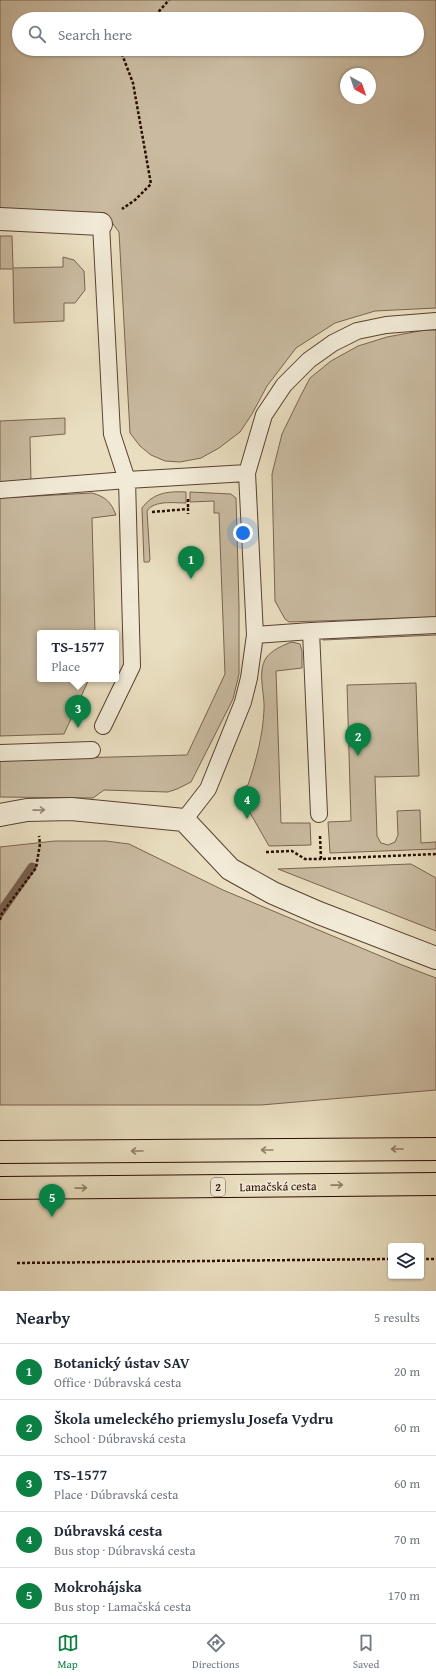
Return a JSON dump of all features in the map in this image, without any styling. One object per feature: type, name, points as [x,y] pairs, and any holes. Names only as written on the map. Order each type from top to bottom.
[{"type":"main road","points":[[0,1152],[436,1148]]},
{"type":"main road","name":"Lamačská cesta","points":[[0,1188],[436,1184]]},
{"type":"street","points":[[0,219],[110,218]]},
{"type":"street","points":[[0,815],[27,810],[71,809],[184,820],[230,869],[273,893],[319,913],[436,958]]},
{"type":"lane","points":[[103,726],[132,666],[127,480],[112,434],[110,218]]},
{"type":"lane","points":[[184,820],[208,789],[243,702],[249,678],[254,635],[248,473],[264,415],[284,385],[309,360],[333,343],[357,331],[386,325],[436,321]]},
{"type":"lane","points":[[0,490],[127,480],[248,473]]},
{"type":"lane","points":[[254,635],[436,626]]},
{"type":"lane","points":[[311,631],[319,814]]},
{"type":"lane","points":[[0,753],[92,750]]},
{"type":"path","points":[[158,12],[169,0]]},
{"type":"path","points":[[110,218],[135,200],[151,184],[133,83],[123,56]]},
{"type":"path","points":[[319,814],[321,858]]},
{"type":"path","points":[[0,920],[2,913],[36,868],[40,844]]},
{"type":"path","points":[[266,852],[292,851],[305,859],[436,854]]},
{"type":"path","points":[[17,1263],[388,1259]]},
{"type":"path","points":[[424,1259],[436,1259]]},
{"type":"shaded area","points":[[0,0],[436,0],[436,308],[375,311],[335,323],[296,348],[267,386],[252,414],[240,432],[219,448],[201,458],[180,462],[165,461],[151,455],[140,446],[130,433],[119,232],[105,213],[0,213]]},
{"type":"shaded area","points":[[0,236],[12,236],[13,268],[63,267],[63,257],[74,260],[84,271],[85,290],[75,303],[64,303],[64,321],[14,323],[13,269],[0,269]]},
{"type":"shaded area","points":[[425,330],[436,330],[436,617],[289,622],[285,619],[275,601],[272,474],[282,434],[310,378],[331,361],[358,346],[387,337]]},
{"type":"shaded area","points":[[65,418],[65,434],[30,437],[31,482],[0,484],[0,421]]},
{"type":"shaded area","points":[[186,492],[186,503],[154,505],[147,511],[150,559],[149,562],[144,562],[142,508],[151,499],[161,494]]},
{"type":"shaded area","points":[[190,492],[231,494],[236,498],[239,605],[239,674],[233,699],[191,782],[168,792],[104,790],[93,798],[0,797],[0,760],[187,755],[225,674],[219,513],[214,513],[214,501],[190,502]]},
{"type":"shaded area","points":[[92,493],[101,496],[107,501],[116,515],[92,518],[95,630],[37,630],[37,682],[88,682],[64,734],[0,736],[0,498]]},
{"type":"shaded area","points":[[436,631],[436,635],[323,640],[323,636]]},
{"type":"shaded area","points":[[292,642],[300,644],[302,651],[302,668],[276,671],[281,823],[310,823],[311,845],[269,846],[237,790],[248,785],[261,738],[264,710],[262,676],[263,664],[266,658],[274,650]]},
{"type":"shaded area","points":[[416,683],[419,776],[375,776],[377,836],[381,843],[388,845],[395,842],[398,835],[397,811],[420,810],[421,843],[436,842],[436,849],[330,853],[328,822],[351,821],[347,685]]},
{"type":"shaded area","points":[[55,841],[106,841],[129,844],[223,890],[436,978],[436,1090],[261,1105],[0,1105],[0,847]]},
{"type":"shaded area","points":[[411,864],[436,878],[436,931],[278,869]]},
{"type":"waterway","points":[[0,913],[32,867]]},
{"type":"place","name":"Botanický ústav SAV","points":[[191,579]]},
{"type":"place","name":"TS-1577","points":[[78,728]]},
{"type":"place","name":"Škola umeleckého priemyslu Josefa Vydru","points":[[358,756]]},
{"type":"place","name":"Dúbravská cesta","points":[[247,819]]},
{"type":"place","name":"Mokrohájska","points":[[52,1217]]}]
